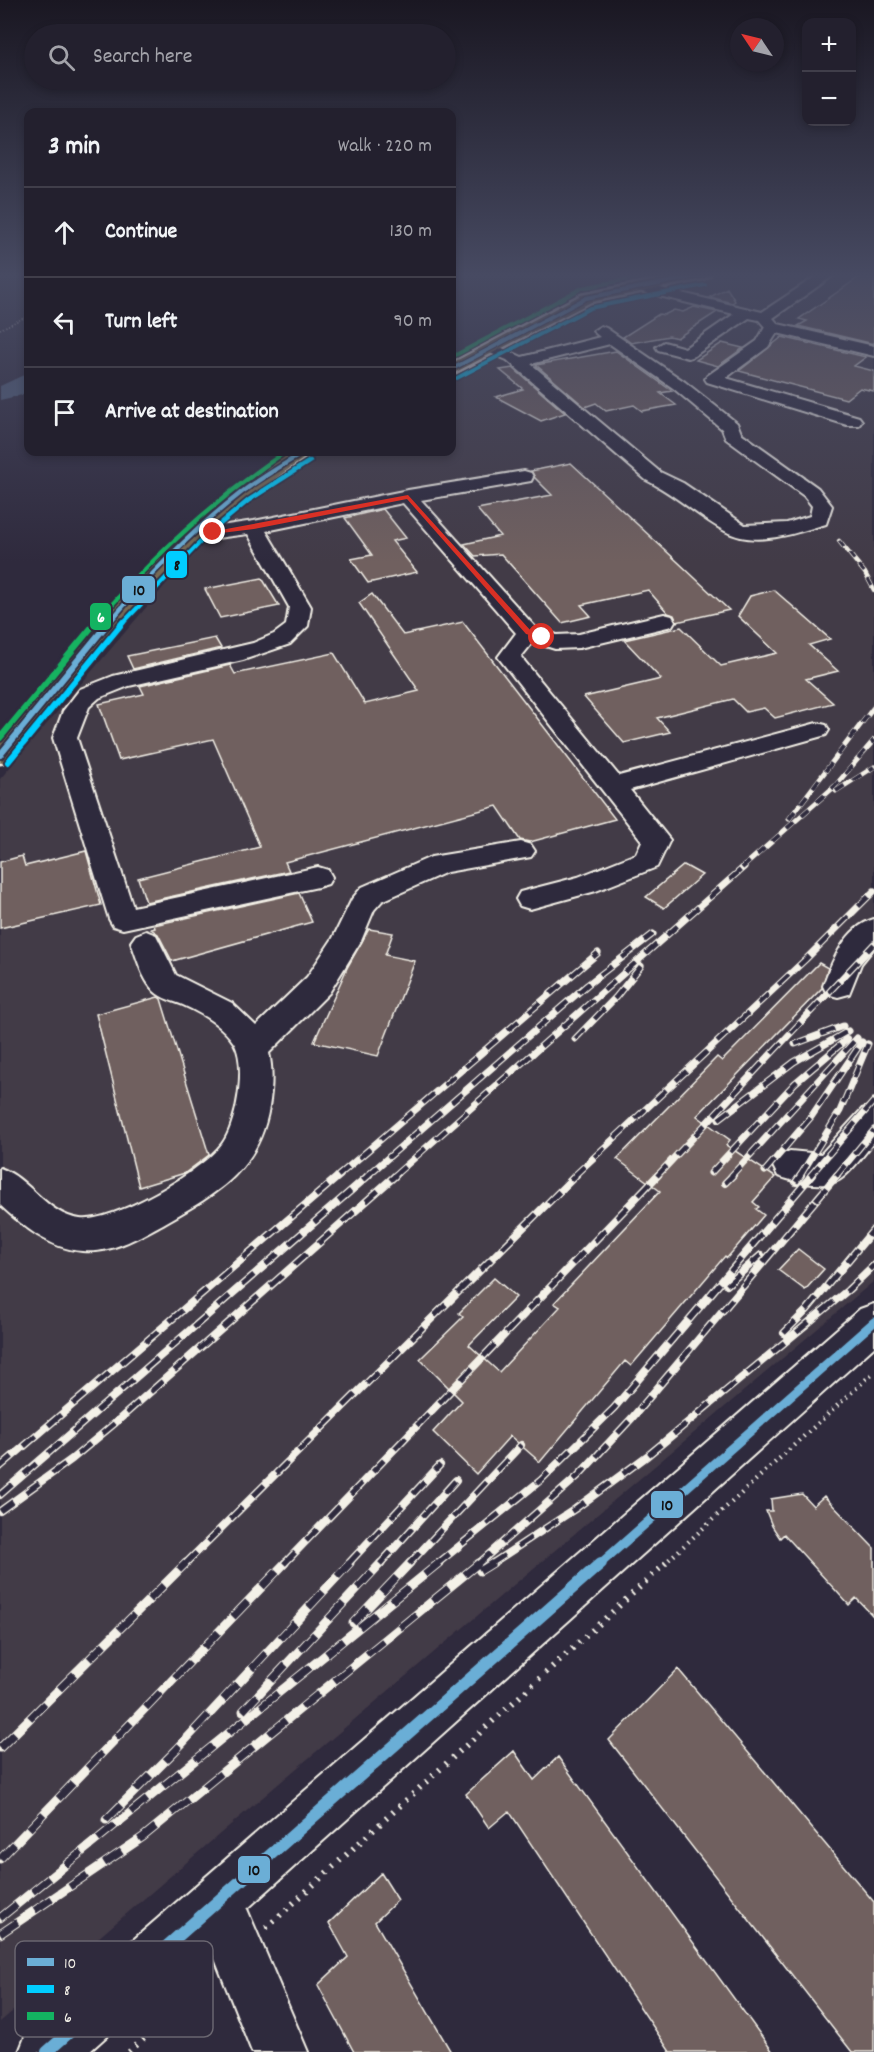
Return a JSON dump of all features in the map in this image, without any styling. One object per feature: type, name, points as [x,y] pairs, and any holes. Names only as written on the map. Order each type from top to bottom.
[{"type":"main road","points":[[0,755],[121,610],[193,535],[235,498],[298,456]]},
{"type":"street","points":[[529,371],[653,476],[684,492],[732,527],[755,532],[788,529],[819,519],[822,506],[811,492],[732,435],[731,427],[658,371]]},
{"type":"street","points":[[725,371],[713,379],[853,421]]},
{"type":"street","points":[[193,535],[254,527],[408,496],[524,477]]},
{"type":"street","points":[[408,496],[528,633],[555,642],[579,641],[664,621]]},
{"type":"street","points":[[254,527],[300,607],[301,617],[294,630],[279,640],[255,650],[111,683],[85,696],[70,719],[65,738],[123,919],[318,877]]},
{"type":"street","points":[[528,633],[509,657],[656,840],[646,860],[586,884],[530,899]]},
{"type":"street","points":[[613,786],[817,730]]},
{"type":"street","points":[[253,1048],[318,985],[346,941],[362,906],[372,894],[441,864],[460,859],[520,851]]},
{"type":"street","points":[[838,986],[847,960],[874,929]]},
{"type":"street","points":[[0,1183],[54,1226],[76,1235],[98,1236],[121,1228],[206,1182],[231,1161],[252,1115],[255,1064],[253,1048],[242,1030],[218,1010],[166,984],[159,976],[146,942]]},
{"type":"street","points":[[790,1166],[829,1169],[874,1119]]},
{"type":"street","points":[[171,1941],[874,1322]]},
{"type":"street","points":[[217,1900],[280,2052]]},
{"type":"street","points":[[47,2052],[64,2037]]},
{"type":"path","points":[[213,1976],[874,1372]]},
{"type":"path","points":[[129,2052],[146,2037]]},
{"type":"shaded area","points":[[465,371],[874,371],[874,1281],[95,1941],[15,1941],[15,2009],[0,2022],[0,779],[201,543],[274,481],[317,456],[456,456],[456,376]]},
{"type":"building","points":[[501,371],[516,371],[565,413],[541,421],[496,397],[523,389]]},
{"type":"building","points":[[543,371],[644,371],[672,391],[660,393],[676,405],[642,411],[634,405],[606,411],[596,403],[585,407]]},
{"type":"building","points":[[739,371],[873,371],[874,391],[860,388],[846,399]]},
{"type":"building","points":[[571,463],[729,610],[677,622],[674,615],[668,613],[648,590],[581,605],[591,616],[562,623],[501,554],[475,556],[464,544],[500,536],[477,509],[552,495],[531,471]]},
{"type":"building","points":[[383,509],[406,538],[392,541],[417,572],[368,583],[351,559],[372,555],[345,518]]},
{"type":"building","points":[[262,578],[279,606],[220,618],[205,589]]},
{"type":"building","points":[[774,590],[830,639],[809,645],[838,671],[806,679],[833,703],[775,718],[764,708],[746,712],[733,699],[657,718],[670,732],[624,743],[584,697],[661,679],[624,640],[681,627],[721,666],[777,653],[738,616],[750,596]]},
{"type":"building","points":[[372,594],[403,635],[463,622],[615,819],[530,842],[520,840],[497,806],[285,862],[289,871],[146,902],[138,878],[260,847],[213,739],[119,760],[99,704],[144,694],[140,686],[230,665],[235,674],[334,653],[365,704],[419,691],[359,603]]},
{"type":"building","points":[[215,638],[221,648],[133,669],[127,656]]},
{"type":"building","points":[[86,851],[101,905],[0,928],[0,862],[22,856],[25,866]]},
{"type":"building","points":[[684,865],[702,875],[664,908],[646,897]]},
{"type":"building","points":[[299,893],[312,922],[172,961],[158,934],[151,929],[155,928],[154,925]]},
{"type":"building","points":[[369,929],[393,933],[385,955],[415,961],[378,1056],[314,1042],[347,968]]},
{"type":"building","points":[[819,963],[828,968],[822,988],[697,1116],[730,1140],[726,1145],[775,1177],[753,1202],[759,1207],[756,1209],[764,1215],[727,1258],[725,1256],[631,1366],[625,1361],[540,1462],[510,1436],[476,1474],[433,1432],[462,1401],[420,1359],[463,1317],[459,1313],[494,1278],[516,1297],[469,1345],[499,1372],[560,1307],[554,1303],[660,1191],[617,1159],[717,1057],[722,1061]]},
{"type":"building","points":[[158,997],[161,999],[209,1155],[185,1173],[139,1187],[96,1014]]},
{"type":"building","points":[[798,1249],[824,1269],[805,1290],[778,1270]]},
{"type":"building","points":[[802,1494],[813,1506],[824,1496],[874,1548],[874,1617],[856,1598],[849,1605],[784,1534],[780,1538],[772,1526],[766,1511],[772,1511],[771,1499]]},
{"type":"building","points":[[678,1669],[874,1902],[874,2052],[852,2052],[609,1740]]},
{"type":"building","points":[[514,1751],[534,1780],[558,1757],[773,2052],[670,2052],[509,1811],[489,1828],[466,1794]]},
{"type":"building","points":[[381,1873],[398,1900],[375,1922],[451,2052],[354,2052],[318,1985],[348,1957],[329,1923]]},
{"type":"waterway","points":[[0,393],[14,390],[24,383]]},
{"type":"railway","points":[[839,541],[865,573],[874,590]]},
{"type":"railway","points":[[789,819],[874,707]]},
{"type":"railway","points":[[742,868],[835,786],[874,740]]},
{"type":"railway","points":[[836,791],[874,767]]},
{"type":"railway","points":[[394,1176],[744,867]]},
{"type":"railway","points":[[574,1176],[806,959],[874,891]]},
{"type":"railway","points":[[367,1176],[587,985],[653,934]]},
{"type":"railway","points":[[657,1176],[874,944]]},
{"type":"railway","points":[[338,1176],[598,953]]},
{"type":"railway","points":[[575,1039],[616,997],[641,966]]},
{"type":"railway","points":[[795,1044],[843,1026]]},
{"type":"railway","points":[[719,1119],[794,1062],[848,1031]]},
{"type":"railway","points":[[731,1176],[857,1038]]},
{"type":"railway","points":[[711,1173],[795,1083],[847,1039]]},
{"type":"railway","points":[[765,1171],[811,1117],[862,1042]]},
{"type":"railway","points":[[800,1176],[840,1111],[868,1044]]},
{"type":"railway","points":[[810,1176],[874,1101]]},
{"type":"railway","points":[[836,1176],[874,1130]]},
{"type":"railway","points":[[0,1467],[340,1175]]},
{"type":"railway","points":[[0,1495],[369,1175]]},
{"type":"railway","points":[[0,1511],[72,1459],[114,1424],[396,1175]]},
{"type":"railway","points":[[185,1564],[576,1175]]},
{"type":"railway","points":[[284,1564],[658,1175]]},
{"type":"railway","points":[[725,1183],[733,1175]]},
{"type":"railway","points":[[796,1182],[801,1175]]},
{"type":"railway","points":[[437,1564],[541,1480],[614,1408],[812,1175]]},
{"type":"railway","points":[[816,1200],[837,1175]]},
{"type":"railway","points":[[478,1564],[578,1476],[632,1418],[821,1194]]},
{"type":"railway","points":[[784,1333],[807,1310],[874,1229]]},
{"type":"railway","points":[[727,1285],[761,1255]]},
{"type":"railway","points":[[491,1564],[575,1509],[647,1456],[848,1290],[874,1265]]},
{"type":"railway","points":[[409,1564],[521,1445]]},
{"type":"railway","points":[[348,1564],[440,1465]]},
{"type":"railway","points":[[380,1564],[456,1480]]},
{"type":"railway","points":[[0,1748],[186,1563]]},
{"type":"railway","points":[[0,1859],[285,1563]]},
{"type":"railway","points":[[106,1820],[177,1749],[350,1563]]},
{"type":"railway","points":[[243,1711],[381,1563]]},
{"type":"railway","points":[[353,1623],[410,1563]]},
{"type":"railway","points":[[0,1918],[439,1563]]},
{"type":"railway","points":[[0,1934],[143,1837],[479,1563]]},
{"type":"railway","points":[[480,1571],[493,1563]]},
{"type":"transit line","name":"8","points":[[457,378],[471,371]]},
{"type":"transit line","name":"6","points":[[0,738],[97,621],[166,547],[203,512],[279,456]]},
{"type":"transit line","name":"10","points":[[0,755],[111,620],[170,556],[243,491],[297,456]]},
{"type":"transit line","name":"8","points":[[8,762],[118,628],[177,564],[241,506],[310,461]]},
{"type":"transit line","name":"10","points":[[173,1941],[874,1322]]},
{"type":"transit line","name":"10","points":[[47,2052],[64,2037]]},
{"type":"route","points":[[213,532],[254,527],[408,496],[528,633],[542,637]]}]
